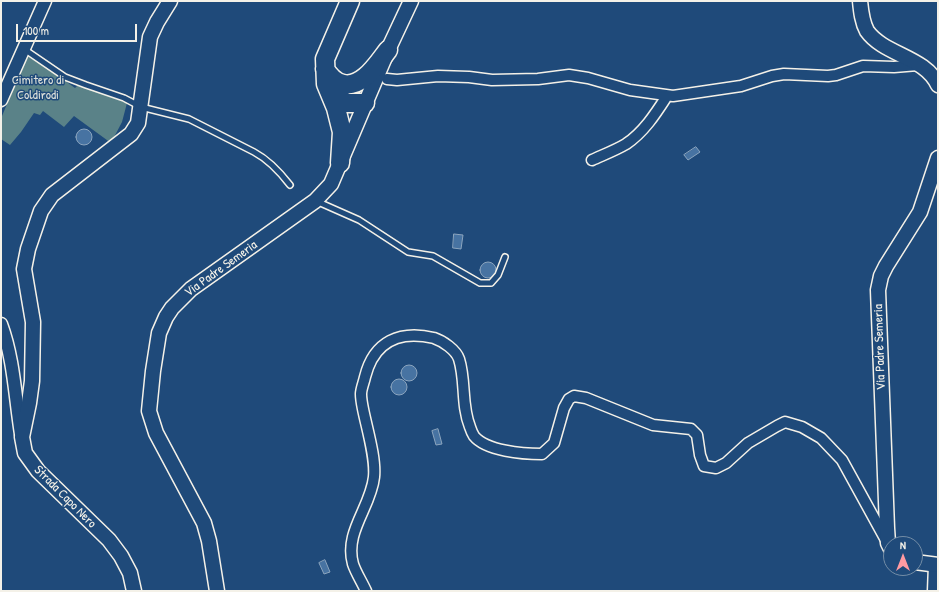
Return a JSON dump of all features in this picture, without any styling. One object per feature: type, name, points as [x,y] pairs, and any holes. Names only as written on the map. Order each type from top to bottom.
[{"type":"highway","points":[[350,1],[326,55],[325,69],[347,103],[365,103]]},
{"type":"highway","points":[[338,90],[366,76],[388,50]]},
{"type":"highway","points":[[338,90],[339,115],[342,132],[340,163]]},
{"type":"main road","points":[[22,437],[30,403],[32,381],[33,322],[24,269],[28,249],[41,211],[52,195],[131,134],[138,123],[141,107],[144,68],[150,37],[170,1]]},
{"type":"main road","name":"Via Padre Semeria","points":[[217,591],[210,547],[204,523],[156,434],[149,411],[153,370],[159,333],[166,316],[172,308],[192,289],[315,201],[331,184],[388,50],[411,1]]},
{"type":"main road","points":[[860,1],[861,15],[867,31],[881,43],[927,70],[934,77],[938,85]]},
{"type":"main road","name":"Via Padre Semeria","points":[[890,536],[878,290],[881,276],[886,266],[920,212],[938,158]]},
{"type":"main road","name":"Strada Capo Nero","points":[[22,437],[25,453],[38,471],[108,540],[121,556],[130,573],[134,591]]},
{"type":"main road","points":[[923,563],[936,565]]},
{"type":"street","points":[[1,100],[45,1]]},
{"type":"street","points":[[387,79],[397,80],[438,76],[469,77],[492,80],[538,79],[569,75],[588,78],[636,91],[673,96],[741,86],[772,76],[784,74],[828,76],[836,75],[863,66],[894,67],[918,65]]},
{"type":"street","points":[[592,160],[625,145],[638,135],[667,96]]},
{"type":"street","name":"Strada Capo Nero","points":[[1,324],[5,334],[10,359],[22,437]]},
{"type":"street","points":[[366,591],[353,564],[351,543],[358,520],[369,497],[374,477],[372,450],[361,394],[368,367],[379,348],[390,341],[407,336],[418,335],[436,339],[448,346],[458,358],[463,378],[466,414],[474,435],[485,445],[523,454],[542,454],[554,443],[564,408],[569,399],[574,396],[586,398],[653,425],[691,429],[697,436],[700,455],[704,466],[716,468],[726,463],[748,443],[785,422],[802,427],[821,438],[842,460],[884,536]]},
{"type":"street","points":[[933,591],[936,565]]},
{"type":"lane","points":[[24,48],[65,77],[124,98],[141,107],[189,119],[254,152],[282,174],[290,185]]},
{"type":"lane","points":[[315,201],[359,220],[408,252],[433,256],[480,283],[491,283],[498,275],[504,257]]},
{"type":"green space","name":"Cimitero di Coldirodi","points":[[27,56],[42,64],[75,88],[78,85],[127,103],[122,122],[111,143],[74,116],[64,127],[43,111],[40,115],[34,113],[10,145],[1,139],[2,116]]},
{"type":"water","points":[[84,129],[91,134],[92,137],[87,144],[84,145],[77,140],[76,137],[81,130]]},
{"type":"water","points":[[696,147],[700,152],[688,160],[684,155]]},
{"type":"water","points":[[454,234],[463,235],[461,249],[453,248]]},
{"type":"water","points":[[488,262],[495,267],[496,270],[491,277],[488,278],[481,273],[480,270],[485,263]]},
{"type":"water","points":[[409,365],[416,370],[417,373],[412,380],[409,381],[402,376],[401,373],[406,366]]},
{"type":"water","points":[[399,379],[406,384],[407,387],[402,394],[399,395],[392,390],[391,387],[396,380]]},
{"type":"water","points":[[438,429],[442,444],[436,445],[432,431]]},
{"type":"water","points":[[325,560],[330,572],[324,574],[319,563]]}]
